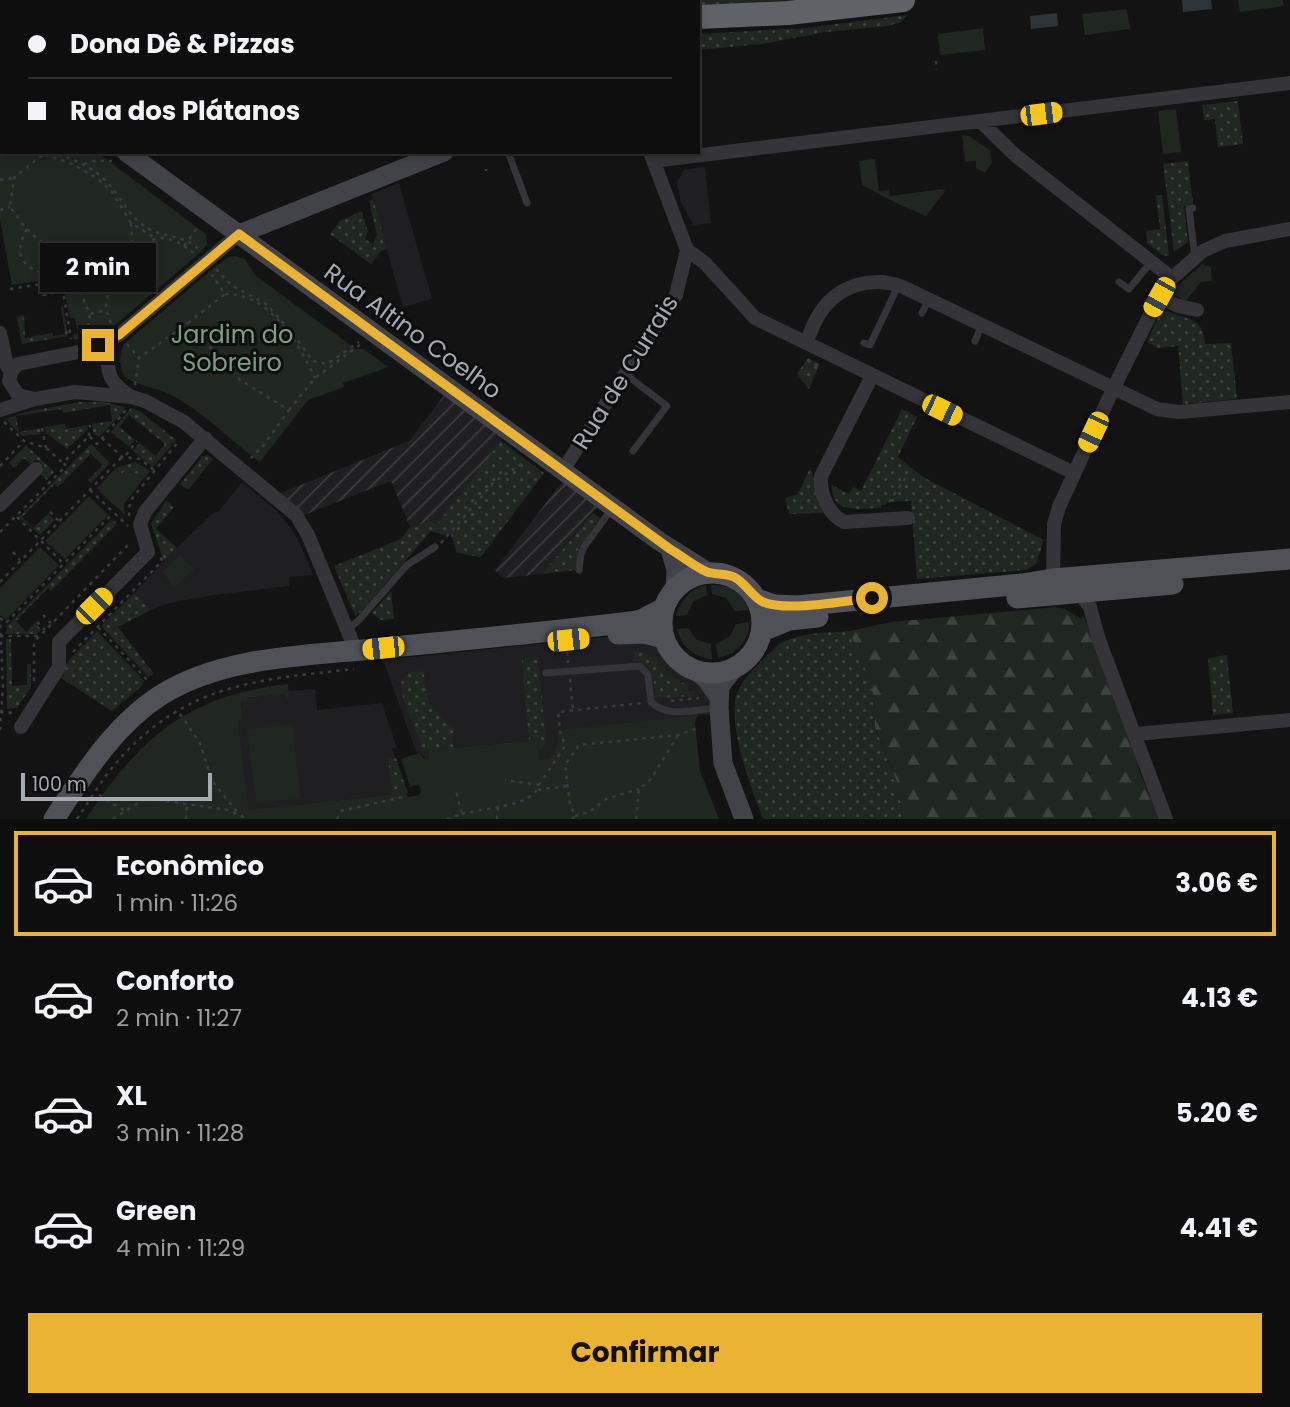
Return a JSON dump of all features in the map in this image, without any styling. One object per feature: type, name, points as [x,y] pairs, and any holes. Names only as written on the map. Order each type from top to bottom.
[{"type":"highway","points":[[700,17],[788,13],[904,0]]},
{"type":"main road","points":[[239,234],[439,154]]},
{"type":"main road","name":"Rua Altino Coelho","points":[[119,156],[239,234],[670,549],[708,572]]},
{"type":"main road","points":[[670,549],[676,570],[675,589]]},
{"type":"main road","points":[[757,599],[774,605],[797,606],[1053,579],[1290,559]]},
{"type":"main road","points":[[712,701],[723,680],[751,655],[762,631],[762,614],[757,599],[748,587],[723,573],[708,572],[694,576],[675,589],[664,608],[664,638],[676,657],[707,680],[723,763],[744,819]]},
{"type":"main road","points":[[762,631],[789,620],[1290,573]]},
{"type":"main road","points":[[54,819],[103,748],[121,728],[161,695],[206,674],[240,665],[357,660],[630,622],[641,620],[664,608]]},
{"type":"main road","points":[[68,819],[108,760],[135,732],[170,704],[208,686],[251,674],[380,659],[631,633],[664,638]]},
{"type":"main road","points":[[695,670],[717,673],[736,666]]},
{"type":"street","points":[[700,151],[980,121],[1290,83]]},
{"type":"street","points":[[980,121],[1016,155],[1172,278]]},
{"type":"street","points":[[670,154],[651,156],[687,250],[705,262],[755,318],[1074,472]]},
{"type":"street","points":[[1166,819],[1099,640],[1090,607],[1079,592],[1053,579],[1054,524],[1074,472],[1113,389],[1159,297],[1172,278],[1195,257],[1225,241],[1290,229]]},
{"type":"street","points":[[1,412],[10,376],[21,362],[74,353],[119,334],[239,234]]},
{"type":"street","name":"Rua de Currais","points":[[563,470],[676,295],[687,250]]},
{"type":"street","points":[[806,343],[824,307],[846,289],[876,281],[898,285],[929,299],[1157,410],[1168,412],[1290,402]]},
{"type":"street","points":[[1159,297],[1178,306],[1197,310]]},
{"type":"street","points":[[0,333],[5,359],[18,395],[35,399]]},
{"type":"street","points":[[1,412],[35,399],[97,385],[108,367],[110,350],[119,334]]},
{"type":"street","points":[[88,346],[108,367],[120,390],[173,415],[205,438],[296,515],[308,535],[357,660],[380,659]]},
{"type":"street","points":[[872,376],[821,476],[823,492],[830,510],[844,522],[908,518]]},
{"type":"street","points":[[75,392],[132,397]]},
{"type":"street","points":[[19,720],[59,667],[58,642],[148,552],[141,524],[145,512],[205,438]]},
{"type":"street","points":[[0,505],[36,469]]},
{"type":"street","points":[[1136,734],[1290,720]]},
{"type":"lane","points":[[509,154],[527,203]]},
{"type":"lane","points":[[1194,208],[1189,209],[1195,257]]},
{"type":"lane","points":[[1119,282],[1129,289],[1152,261]]},
{"type":"lane","points":[[864,343],[870,345],[877,321],[898,285]]},
{"type":"lane","points":[[922,313],[929,299]]},
{"type":"lane","points":[[975,341],[982,325]]},
{"type":"lane","points":[[625,374],[667,406],[633,451]]},
{"type":"lane","points":[[579,570],[584,547],[613,507]]},
{"type":"lane","points":[[347,630],[407,565],[435,547]]},
{"type":"lane","points":[[546,673],[640,666],[648,675],[651,702],[660,710],[669,712],[712,701]]},
{"type":"path","points":[[936,61],[937,70]]},
{"type":"path","points":[[56,154],[83,164],[106,180],[138,222],[151,230],[188,241],[204,255]]},
{"type":"path","points":[[0,180],[14,178],[42,155],[78,167],[105,184],[131,223],[156,239]]},
{"type":"path","points":[[78,167],[119,156]]},
{"type":"path","points":[[14,178],[10,207],[27,229],[84,270],[115,279]]},
{"type":"path","points":[[0,210],[10,207]]},
{"type":"path","points":[[131,223],[133,250]]},
{"type":"path","points":[[184,246],[200,225]]},
{"type":"path","points":[[27,229],[21,239],[20,253],[29,267],[42,274],[75,281]]},
{"type":"path","points":[[139,358],[119,334],[106,310],[115,279],[133,250],[156,239],[169,239],[198,257]]},
{"type":"path","points":[[212,265],[231,285],[266,304],[313,361],[327,364],[366,337],[381,338]]},
{"type":"path","points":[[75,281],[84,270]]},
{"type":"path","points":[[208,270],[225,294]]},
{"type":"path","points":[[75,281],[89,314],[88,346]]},
{"type":"path","points":[[10,289],[41,284],[43,295],[63,291],[74,353]]},
{"type":"path","points":[[89,436],[97,444],[132,397],[139,358],[225,294],[243,296],[263,305],[303,352],[315,378]]},
{"type":"path","points":[[89,314],[106,310]]},
{"type":"path","points":[[188,323],[240,380],[289,410]]},
{"type":"path","points":[[251,458],[315,378],[361,344]]},
{"type":"path","points":[[807,360],[819,366]]},
{"type":"path","points":[[0,532],[65,466],[46,448],[24,442],[1,412]]},
{"type":"path","points":[[63,463],[89,436],[89,425]]},
{"type":"path","points":[[42,428],[46,448]]},
{"type":"path","points":[[102,439],[123,457],[139,459],[155,471]]},
{"type":"path","points":[[0,582],[137,441]]},
{"type":"path","points":[[0,466],[24,442]]},
{"type":"path","points":[[86,482],[133,531],[128,512],[130,500],[178,442]]},
{"type":"path","points":[[0,456],[5,461]]},
{"type":"path","points":[[435,547],[446,539],[495,481],[528,461]]},
{"type":"path","points":[[889,502],[907,476]]},
{"type":"path","points":[[50,512],[59,521]]},
{"type":"path","points":[[0,618],[6,623],[113,513]]},
{"type":"path","points":[[16,516],[64,564]]},
{"type":"path","points":[[34,687],[34,642],[134,536]]},
{"type":"path","points":[[13,552],[21,560]]},
{"type":"path","points":[[112,552],[117,556]]},
{"type":"path","points":[[79,585],[84,590]]},
{"type":"path","points":[[43,615],[51,624]]},
{"type":"path","points":[[0,618],[0,730]]},
{"type":"path","points":[[37,622],[45,630]]},
{"type":"path","points":[[98,627],[151,684]]},
{"type":"path","points":[[1,636],[39,636]]},
{"type":"path","points":[[567,652],[568,667]]},
{"type":"path","points":[[77,819],[105,776],[127,751],[158,723],[186,705],[206,695],[255,682],[357,660]]},
{"type":"path","points":[[27,662],[34,662]]},
{"type":"path","points":[[570,678],[573,710]]},
{"type":"path","points":[[670,701],[712,701]]},
{"type":"path","points":[[447,819],[528,800],[538,792],[565,746],[559,731],[558,712],[645,703]]},
{"type":"path","points":[[1,712],[19,720]]},
{"type":"path","points":[[180,714],[200,743],[216,786],[240,815]]},
{"type":"path","points":[[678,735],[651,779],[639,789],[606,799],[589,812],[573,817],[565,765],[579,745],[678,735],[698,728]]},
{"type":"path","points":[[505,780],[538,788],[567,786]]},
{"type":"path","points":[[636,819],[639,789]]},
{"type":"path","points":[[456,791],[462,814]]},
{"type":"path","points":[[99,795],[125,811]]},
{"type":"path","points":[[337,819],[341,811],[407,796]]},
{"type":"path","points":[[113,819],[146,798],[228,810],[248,819]]},
{"type":"path","points":[[186,819],[187,804]]},
{"type":"path","points":[[497,819],[498,806]]},
{"type":"shaded area","points":[[1182,0],[1211,0],[1212,9],[1183,12]]},
{"type":"shaded area","points":[[1057,13],[1058,26],[1031,29],[1030,16]]},
{"type":"shaded area","points":[[705,167],[711,223],[694,225],[681,203],[677,182],[684,170]]},
{"type":"shaded area","points":[[399,183],[432,299],[403,307],[371,194]]},
{"type":"shaded area","points":[[449,389],[508,432],[437,524],[431,521],[410,527],[391,481],[299,517],[276,495],[409,441]]},
{"type":"shaded area","points":[[567,475],[602,501],[542,574],[502,578],[495,570]]},
{"type":"shaded area","points":[[242,482],[278,512],[290,527],[313,575],[289,577],[289,586],[214,595],[169,603],[151,610],[134,593],[212,514],[219,511]]},
{"type":"shaded area","points":[[616,636],[662,639],[672,657],[710,686],[712,714],[558,730],[557,748],[543,761],[539,761],[537,740],[429,750],[427,760],[420,753],[417,754],[383,660]]},
{"type":"shaded area","points":[[315,689],[317,710],[382,703],[397,748],[392,749],[408,793],[247,810],[238,721],[243,720],[241,701],[246,698],[285,694],[286,698],[289,698],[288,691]]},
{"type":"green space","points":[[700,0],[795,0],[700,5]]},
{"type":"green space","points":[[1238,0],[1283,0],[1284,6],[1240,12]]},
{"type":"green space","points":[[1127,9],[1130,29],[1085,35],[1082,14]]},
{"type":"green space","points":[[908,15],[901,22],[888,26],[700,50],[700,34],[805,28]]},
{"type":"green space","points":[[983,28],[985,50],[940,55],[938,34]]},
{"type":"green space","points":[[1238,101],[1243,144],[1218,147],[1215,119],[1204,120],[1202,105]]},
{"type":"green space","points":[[1176,109],[1181,152],[1163,154],[1158,111]]},
{"type":"green space","points":[[962,135],[969,136],[990,150],[992,163],[985,173],[976,168],[976,161],[965,162]]},
{"type":"green space","name":"Jardim do Sobreiro","points":[[0,154],[100,154],[206,234],[207,245],[107,332],[74,340],[73,335],[78,333],[75,318],[70,318],[64,289],[46,292],[44,280],[12,285],[0,220]]},
{"type":"green space","points":[[875,159],[879,191],[889,190],[890,196],[942,189],[945,191],[926,216],[898,204],[862,185],[859,161]]},
{"type":"green space","points":[[1188,161],[1193,204],[1184,206],[1188,242],[1174,252],[1163,164]]},
{"type":"green space","points":[[1156,195],[1162,195],[1169,256],[1162,255],[1147,243],[1146,231],[1160,229]]},
{"type":"green space","points":[[373,199],[387,249],[381,251],[371,264],[330,234],[340,221],[362,211],[368,232],[365,239],[373,244],[377,235],[369,201]]},
{"type":"green space","name":"Jardim do Sobreiro","points":[[234,256],[245,259],[256,276],[349,344],[356,349],[364,349],[388,367],[343,383],[344,387],[308,400],[260,462],[181,401],[127,378],[120,364],[124,344],[216,266]]},
{"type":"green space","points":[[1202,264],[1211,267],[1212,281],[1201,282],[1186,301],[1181,300],[1175,295],[1174,289]]},
{"type":"green space","points":[[63,306],[68,336],[22,344],[17,317],[24,315],[25,338],[52,333],[53,336],[65,334]]},
{"type":"green space","points":[[1168,311],[1197,323],[1204,335],[1205,344],[1231,343],[1237,399],[1183,404],[1178,346],[1158,348],[1147,342],[1159,315]]},
{"type":"green space","points":[[808,358],[820,364],[809,389],[797,374]]},
{"type":"green space","points":[[78,402],[103,402],[125,407],[99,437],[93,433],[92,424],[112,421],[110,405],[63,413],[62,409],[16,416],[19,432],[40,428],[41,434],[22,436],[6,419],[26,412]]},
{"type":"green space","points":[[131,408],[140,411],[176,440],[153,467],[133,451],[139,443],[156,456],[165,444],[129,415],[119,427],[135,440],[129,447],[111,432]]},
{"type":"green space","points":[[902,409],[917,417],[898,457],[923,477],[1044,540],[1036,564],[1026,570],[917,579],[911,501],[887,502],[881,505],[881,508],[864,509],[848,508],[836,501],[832,485],[849,494],[853,487],[861,491]]},
{"type":"green space","points":[[65,424],[66,429],[87,425],[88,429],[67,449],[46,433],[45,427]]},
{"type":"green space","points":[[501,441],[544,473],[481,557],[457,553],[451,534],[431,531],[355,616],[334,566],[401,539],[410,527],[431,521],[437,524]]},
{"type":"green space","points":[[91,444],[110,463],[91,483],[88,480],[103,465],[91,454],[58,487],[55,484],[22,517],[33,528],[48,514],[55,520],[40,535],[19,517]]},
{"type":"green space","points":[[26,445],[54,472],[47,480],[39,473],[44,467],[36,459],[31,465],[24,458],[14,468],[9,463]]},
{"type":"green space","points":[[208,455],[213,459],[188,490],[180,484],[203,456]]},
{"type":"green space","points":[[135,462],[150,471],[144,478],[132,472],[126,473],[115,478],[100,492],[97,488],[117,467]]},
{"type":"green space","points":[[810,468],[826,513],[789,514],[785,498],[798,494]]},
{"type":"green space","points":[[124,472],[135,473],[144,478],[124,504],[125,515],[100,492],[114,477]]},
{"type":"green space","points":[[89,496],[108,515],[65,559],[45,541]]},
{"type":"green space","points":[[166,501],[174,507],[156,529],[177,548],[164,561],[151,524]]},
{"type":"green space","points":[[593,513],[600,518],[578,550],[576,570],[542,574]]},
{"type":"green space","points":[[112,519],[117,524],[51,591],[48,588],[16,621],[26,632],[35,623],[41,629],[37,634],[6,634],[7,626]]},
{"type":"green space","points":[[40,547],[59,565],[6,620],[0,615],[0,588]]},
{"type":"green space","points":[[180,555],[194,569],[174,588],[163,572]]},
{"type":"green space","points":[[706,585],[707,595],[693,602],[687,615],[676,616],[687,596]]},
{"type":"green space","points":[[711,585],[724,586],[734,591],[743,599],[749,610],[735,611],[726,598],[712,594]]},
{"type":"green space","points":[[391,591],[394,619],[381,620],[372,613]]},
{"type":"green space","points":[[134,593],[151,610],[118,627],[154,674],[148,677],[101,626]]},
{"type":"green space","points":[[1056,607],[1080,618],[1084,617],[1124,716],[1140,773],[1159,819],[903,819],[898,784],[875,727],[874,699],[869,677],[849,631],[892,622]]},
{"type":"green space","points":[[750,622],[747,635],[740,646],[730,654],[718,658],[716,644],[730,636],[736,624]]},
{"type":"green space","points":[[688,628],[697,640],[711,644],[712,659],[699,656],[685,646],[677,629]]},
{"type":"green space","points":[[97,631],[144,681],[142,686],[112,711],[58,676]]},
{"type":"green space","points":[[849,631],[869,677],[874,699],[875,728],[898,784],[903,819],[763,819],[737,738],[735,706],[740,686],[779,644],[804,635]]},
{"type":"green space","points":[[6,639],[11,639],[12,686],[27,685],[27,664],[31,664],[31,687],[17,708],[7,709]]},
{"type":"green space","points":[[633,651],[647,653],[647,658],[657,657],[658,665],[665,665],[665,674],[672,674],[673,679],[680,679],[680,683],[687,683],[688,691],[695,691],[695,696],[656,698],[652,671],[643,662],[633,660]]},
{"type":"green space","points":[[1227,655],[1233,713],[1213,715],[1208,658]]},
{"type":"green space","points":[[538,658],[546,740],[539,750],[538,740],[529,741],[522,660]]},
{"type":"green space","points":[[423,670],[429,703],[454,730],[453,748],[423,750],[402,694],[401,683],[405,676]]},
{"type":"green space","points":[[288,684],[289,698],[286,698],[285,694],[247,698],[247,701],[241,702],[243,720],[238,721],[248,810],[406,793],[408,797],[419,795],[419,784],[410,787],[401,759],[420,753],[423,758],[429,760],[429,750],[538,740],[539,760],[550,757],[556,750],[557,730],[697,715],[695,723],[700,771],[719,819],[86,819],[126,765],[169,725],[222,698]]},
{"type":"green space","points":[[292,724],[301,798],[256,803],[247,729]]},
{"type":"green space","points":[[388,758],[396,758],[408,793],[392,795]]},
{"type":"route","points":[[98,345],[119,335],[239,234],[670,549],[708,572],[723,573],[736,578],[748,587],[757,599],[774,605],[797,606],[872,598]]}]
